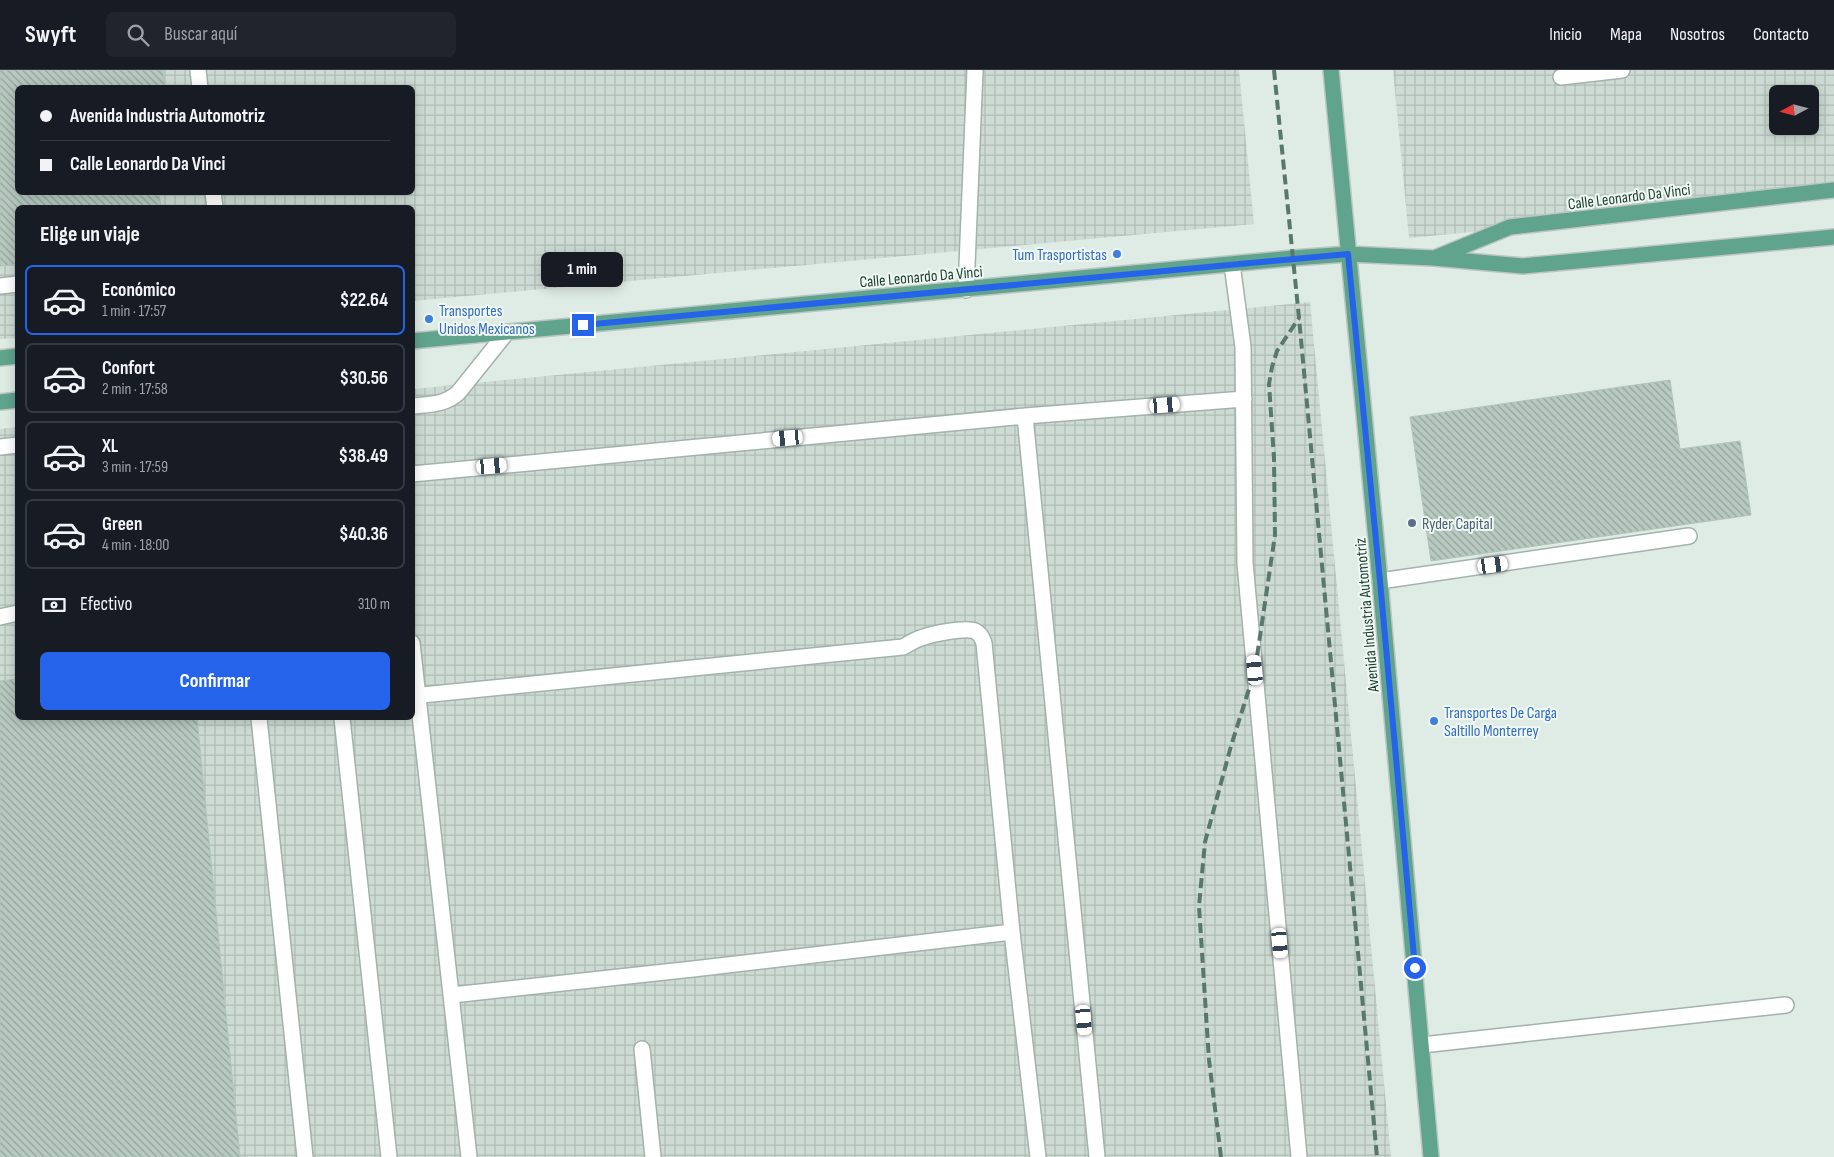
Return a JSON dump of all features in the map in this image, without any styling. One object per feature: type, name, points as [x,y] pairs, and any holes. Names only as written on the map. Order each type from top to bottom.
[{"type":"main road","name":"Avenida Industria Automotriz","points":[[1331,70],[1380,581],[1431,1157]]},
{"type":"main road","name":"Calle Leonardo Da Vinci","points":[[1433,258],[1510,227],[1834,190]]},
{"type":"main road","name":"Calle Leonardo Da Vinci","points":[[415,341],[1348,254],[1433,258],[1523,266],[1834,237]]},
{"type":"main road","points":[[0,358],[15,356]]},
{"type":"main road","points":[[0,402],[15,400]]},
{"type":"lane","points":[[198,70],[200,85]]},
{"type":"lane","points":[[966,290],[975,70]]},
{"type":"lane","points":[[1561,78],[1622,70]]},
{"type":"lane","points":[[1232,264],[1243,347],[1245,562],[1299,1157]]},
{"type":"lane","points":[[0,286],[15,284]]},
{"type":"lane","points":[[415,406],[439,404],[450,400],[458,393],[507,332]]},
{"type":"lane","points":[[415,474],[1026,416],[1244,399]]},
{"type":"lane","points":[[1026,416],[1097,1157]]},
{"type":"lane","points":[[0,447],[15,445]]},
{"type":"lane","points":[[1380,581],[1689,536]]},
{"type":"lane","points":[[0,608],[15,611]]},
{"type":"lane","points":[[0,617],[15,613]]},
{"type":"lane","points":[[416,695],[903,648],[913,641],[932,635],[969,630],[982,636],[1012,932],[1038,1157]]},
{"type":"lane","points":[[415,682],[469,1157]]},
{"type":"lane","points":[[259,720],[305,1157]]},
{"type":"lane","points":[[342,720],[390,1157]]},
{"type":"lane","points":[[452,995],[1012,932]]},
{"type":"lane","points":[[1422,1045],[1786,1005]]},
{"type":"lane","points":[[642,1049],[653,1157]]},
{"type":"shaded area","points":[[0,70],[1239,70],[1254,224],[415,301],[415,205],[15,205],[15,338],[0,339]]},
{"type":"shaded area","points":[[1393,70],[1834,70],[1834,197],[1409,238]]},
{"type":"shaded area","points":[[1310,302],[1391,1157],[0,1157],[0,429],[15,427],[15,720],[415,720],[415,389]]},
{"type":"building","points":[[0,70],[163,70],[165,85],[15,85],[15,195],[159,195],[161,205],[15,205],[15,264],[0,266]]},
{"type":"building","points":[[1670,380],[1680,449],[1740,441],[1751,515],[1431,561],[1410,417]]},
{"type":"building","points":[[15,679],[15,720],[197,720],[240,1157],[0,1157],[0,681]]},
{"type":"railway","points":[[1274,70],[1377,1157]]},
{"type":"railway","points":[[1221,1157],[1209,1060],[1199,906],[1205,842],[1231,746],[1255,670],[1275,535],[1274,458],[1269,384],[1277,351],[1299,318]]},
{"type":"place","name":"Tum Trasportistas","points":[[1117,254]]},
{"type":"place","name":"Transportes Unidos Mexicanos","points":[[429,319]]},
{"type":"place","name":"Ryder Capital","points":[[1412,523]]},
{"type":"place","name":"Transportes De Carga Saltillo Monterrey","points":[[1434,721]]},
{"type":"route","points":[[583,325],[1348,254],[1415,968]]}]
